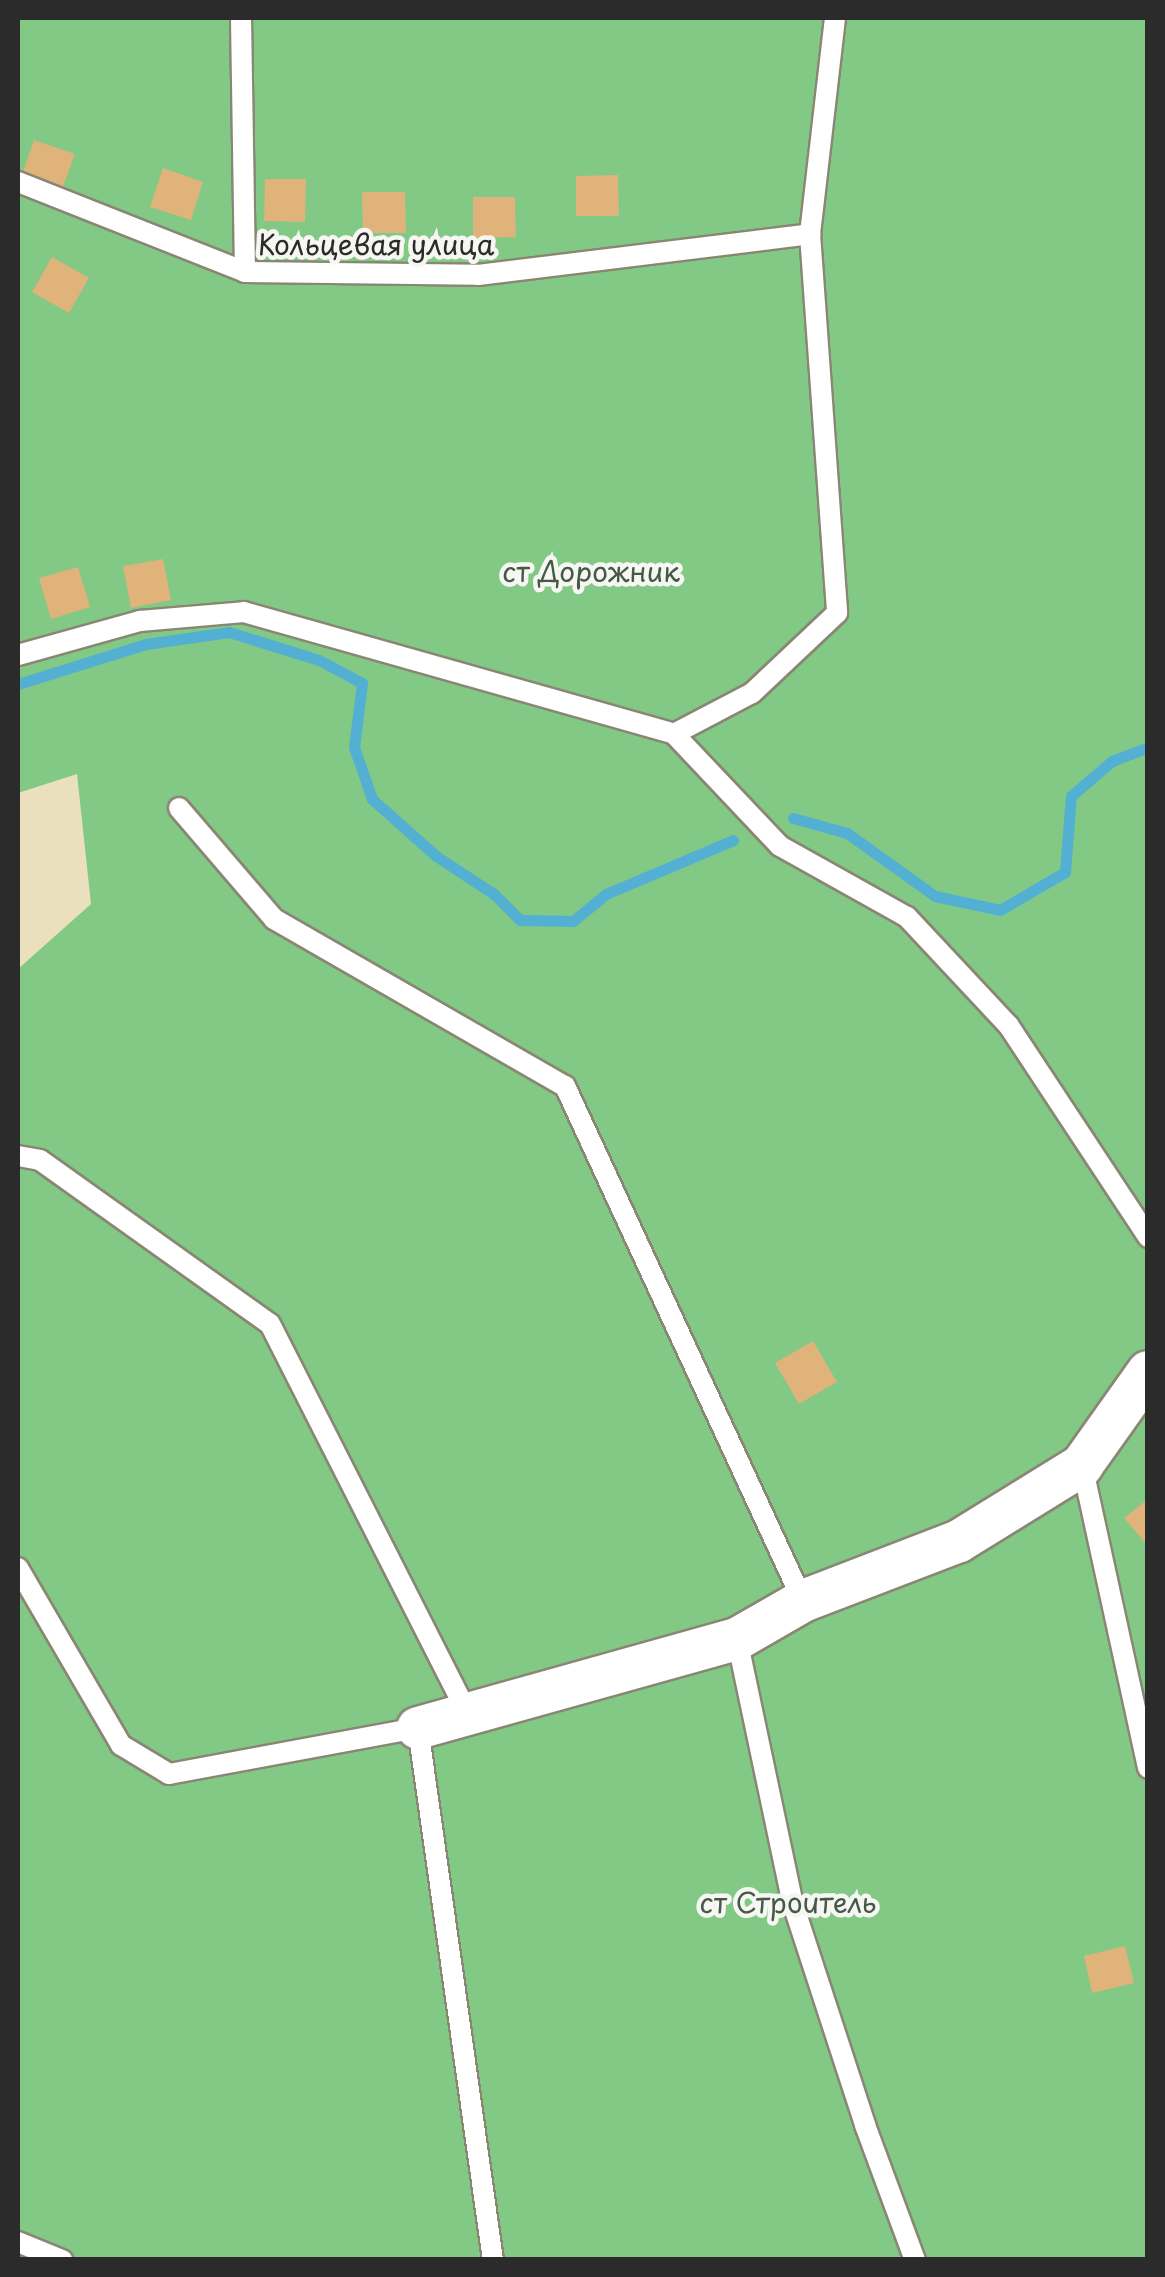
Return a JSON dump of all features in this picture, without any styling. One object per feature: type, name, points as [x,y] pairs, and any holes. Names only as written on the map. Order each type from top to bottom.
[{"type":"street","points":[[418,1728],[737,1639],[803,1602],[958,1541],[1082,1465],[1148,1372]]},
{"type":"lane","points":[[242,18],[245,272]]},
{"type":"lane","points":[[674,734],[752,693],[837,613],[810,234],[834,18]]},
{"type":"lane","name":"Кольцевая улица","points":[[18,182],[245,272],[478,275],[810,234]]},
{"type":"lane","points":[[18,655],[140,620],[244,612],[674,734],[780,846],[907,917],[1009,1026],[1148,1238]]},
{"type":"lane","points":[[179,808],[274,919],[565,1086],[803,1602]]},
{"type":"lane","points":[[18,1156],[40,1160],[270,1324],[466,1712]]},
{"type":"lane","points":[[1082,1465],[1148,1768]]},
{"type":"lane","points":[[18,1568],[121,1746],[169,1774],[418,1728],[493,2260]]},
{"type":"lane","points":[[737,1639],[792,1901],[865,2126],[915,2260]]},
{"type":"lane","points":[[18,2242],[62,2260]]},
{"type":"green space","name":"ст Дорожник","points":[[18,18],[1147,18],[1147,2259],[18,2259],[18,969],[91,904],[77,774],[18,793]]},
{"type":"building","points":[[34,140],[75,154],[61,192],[21,178]]},
{"type":"building","points":[[163,168],[203,182],[191,220],[150,207]]},
{"type":"building","points":[[618,175],[619,216],[576,216],[576,176]]},
{"type":"building","points":[[265,179],[306,179],[305,222],[264,221]]},
{"type":"building","points":[[362,192],[405,192],[406,233],[363,233]]},
{"type":"building","points":[[473,197],[515,197],[516,237],[473,238]]},
{"type":"building","points":[[52,257],[89,278],[69,313],[32,292]]},
{"type":"building","points":[[163,559],[171,600],[131,608],[123,566]]},
{"type":"building","points":[[78,567],[90,607],[51,619],[39,578]]},
{"type":"building","points":[[813,1341],[837,1382],[799,1404],[775,1363]]},
{"type":"building","points":[[1148,1499],[1148,1546],[1124,1518]]},
{"type":"building","points":[[1125,1946],[1134,1983],[1092,1993],[1084,1956]]},
{"type":"waterway","points":[[18,684],[146,644],[229,632],[319,660],[362,683],[354,747],[372,799],[436,856],[494,894],[520,920],[573,921],[606,894],[733,840]]},
{"type":"waterway","points":[[793,818],[847,833],[935,896],[1000,910],[1065,872],[1071,796],[1112,761],[1148,747]]},
{"type":"park label","name":"ст Строитель","points":[[788,1902]]}]
